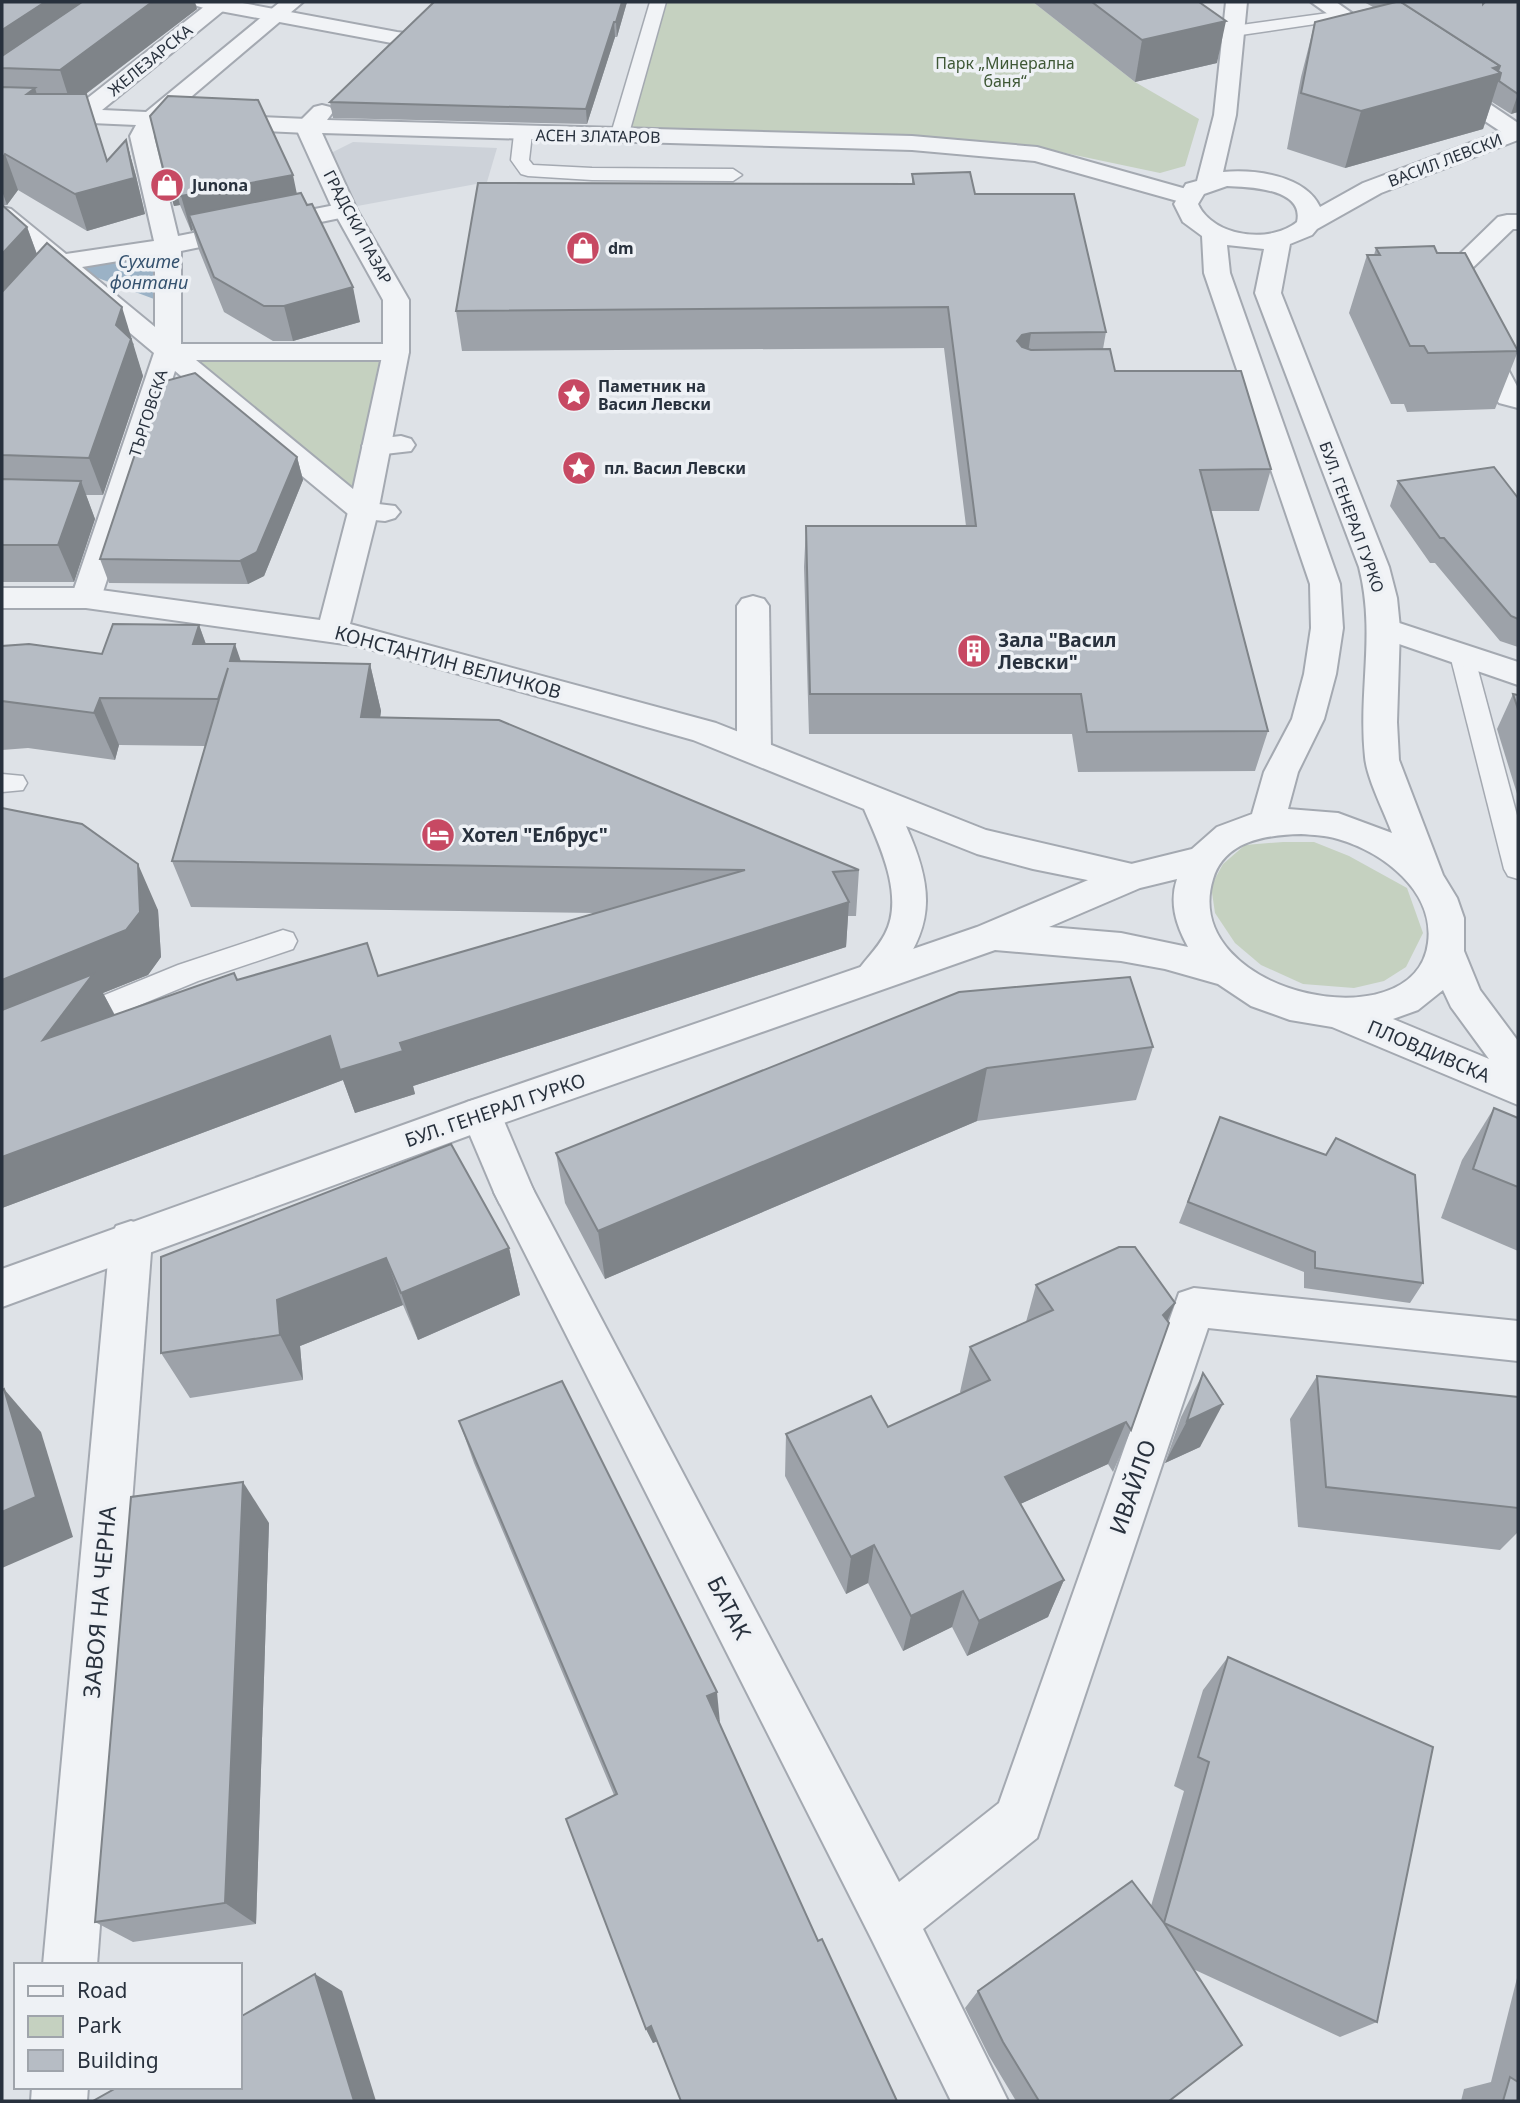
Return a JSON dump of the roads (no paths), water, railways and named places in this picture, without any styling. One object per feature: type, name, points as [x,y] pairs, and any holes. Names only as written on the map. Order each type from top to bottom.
[{"type":"street","points":[[1236,2],[1225,115],[1198,190],[1187,212],[1193,220],[1214,233],[1245,241],[1279,240],[1292,237],[1309,224],[1372,188]]},
{"type":"street","points":[[1322,2],[1401,55]]},
{"type":"street","points":[[215,3],[285,9],[388,47],[418,20]]},
{"type":"street","name":"ЖЕЛЕЗАРСКА","points":[[81,116],[215,3]]},
{"type":"street","points":[[168,352],[168,246],[142,136],[151,119],[285,9]]},
{"type":"street","points":[[1424,70],[1518,132]]},
{"type":"street","points":[[307,126],[343,91]]},
{"type":"street","name":"АСЕН ЗЛАТАРОВ","points":[[2,112],[523,134],[912,143],[1037,154],[1198,190]]},
{"type":"street","points":[[1225,115],[1245,151],[1274,184],[1308,205],[1311,215],[1309,224]]},
{"type":"street","name":"ГРАДСКИ ПАЗАР","points":[[307,126],[345,210],[397,300],[389,446],[374,512],[332,631]]},
{"type":"street","name":"ВАСИЛ ЛЕВСКИ","points":[[1372,188],[1518,132]]},
{"type":"street","points":[[1198,190],[1225,179],[1372,188]]},
{"type":"street","points":[[2,324],[58,263],[168,246],[345,210]]},
{"type":"street","name":"ТЪРГОВСКА","points":[[2,214],[168,352],[105,507],[86,598]]},
{"type":"street","points":[[1518,222],[1507,222],[1447,279],[1509,397],[1518,400]]},
{"type":"street","points":[[1214,233],[1217,273],[1241,381],[1325,584],[1326,628],[1320,674],[1308,719],[1281,772],[1267,823]]},
{"type":"street","name":"БУЛ. ГЕНЕРАЛ ГУРКО","points":[[1279,240],[1268,293],[1374,567],[1382,598],[1384,628],[1380,722],[1382,760],[1427,880]]},
{"type":"street","points":[[168,352],[396,352]]},
{"type":"street","points":[[168,352],[374,512]]},
{"type":"street","name":"КОНСТАНТИН ВЕЛИЧКОВ","points":[[2,598],[86,598],[332,631],[704,731],[977,841],[1033,856],[1132,876]]},
{"type":"street","points":[[753,606],[754,750]]},
{"type":"street","points":[[1384,628],[1518,674]]},
{"type":"street","points":[[872,978],[905,930],[909,893],[899,852],[877,800]]},
{"type":"street","points":[[990,937],[1121,947],[1166,955],[1230,974],[1275,999],[1300,1008],[1339,1013],[1377,1010],[1410,998],[1433,978],[1446,952],[1448,928],[1441,903],[1427,880],[1402,856],[1372,838],[1337,826],[1301,821],[1267,823],[1229,836],[1202,860],[1191,887],[1192,916],[1205,946],[1230,974]]},
{"type":"street","points":[[1132,876],[1202,860]]},
{"type":"street","name":"БУЛ. ГЕНЕРАЛ ГУРКО","points":[[2,1288],[481,1114],[990,937],[1132,876]]},
{"type":"street","name":"ПЛОВДИВСКА","points":[[1446,952],[1464,997],[1518,1070]]},
{"type":"street","name":"ПЛОВДИВСКА","points":[[1339,1013],[1518,1089]]},
{"type":"street","name":"БАТАК","points":[[481,1114],[514,1192],[891,1921],[980,2101]]},
{"type":"street","name":"ЗАВОЯ НА ЧЕРНА","points":[[70,1963],[131,1239]]},
{"type":"street","name":"ИВАЙЛО","points":[[891,1921],[1019,1820],[1194,1307],[1518,1342]]},
{"type":"lane","points":[[619,136],[658,2]]},
{"type":"lane","points":[[1234,31],[1343,16]]},
{"type":"lane","points":[[523,134],[520,160],[528,170],[592,174],[733,175]]},
{"type":"lane","points":[[1462,654],[1518,869]]},
{"type":"lane","points":[[2,1050],[188,974],[283,941]]},
{"type":"water","name":"Сухите фонтани","points":[[168,246],[178,308],[58,263]]},
{"type":"place","name":"Junona","points":[[167,185]]},
{"type":"place","name":"dm","points":[[583,248]]},
{"type":"place","name":"Паметник на Васил Левски","points":[[574,395]]},
{"type":"place","name":"пл. Васил Левски","points":[[579,468]]},
{"type":"place","name":"Зала \"Васил Левски\"","points":[[974,651]]},
{"type":"place","name":"Хотел \"Елбрус\"","points":[[438,835]]},
{"type":"park label","name":"Парк „Минерална баня“","points":[[1005,72]]}]
